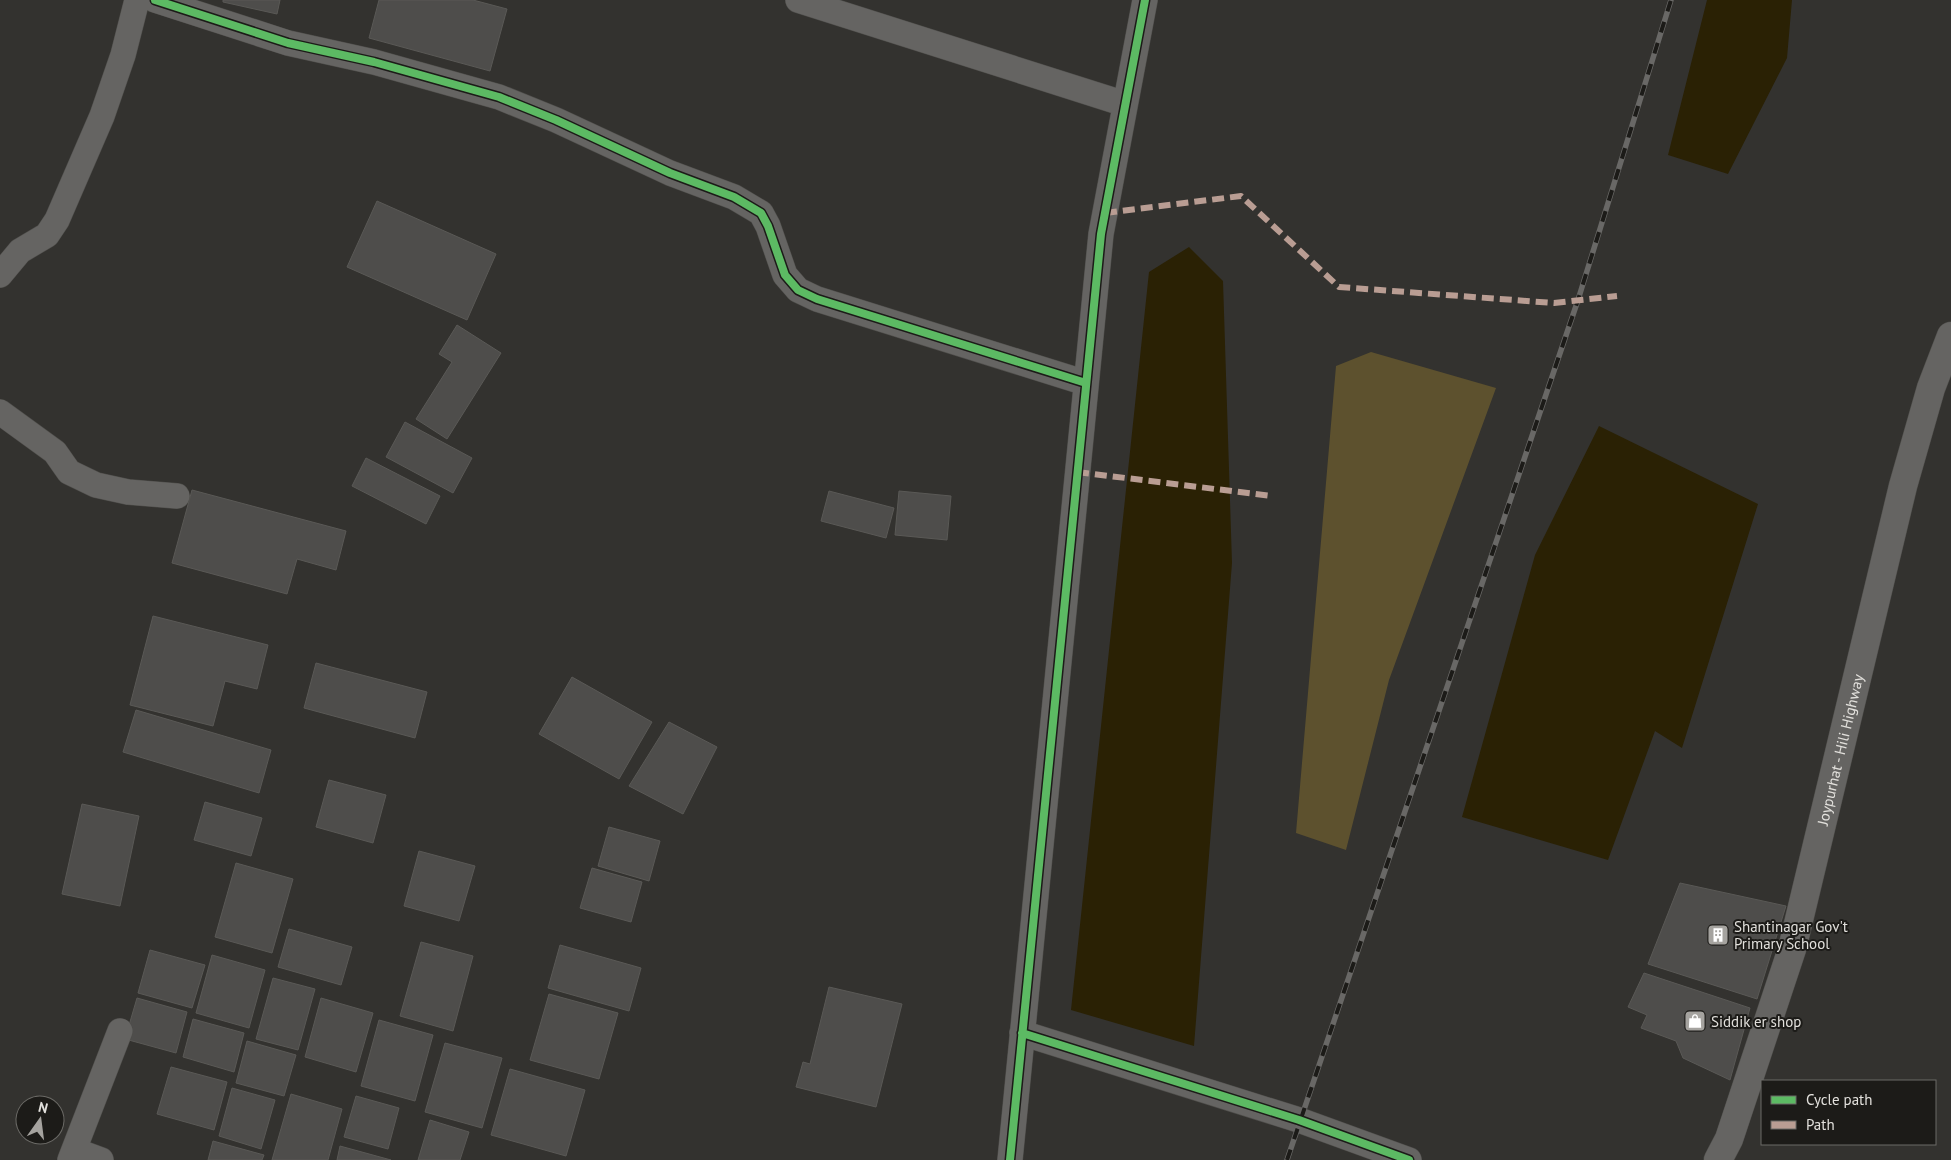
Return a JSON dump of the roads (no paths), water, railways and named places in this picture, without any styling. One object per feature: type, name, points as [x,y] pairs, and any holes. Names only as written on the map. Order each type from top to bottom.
[{"type":"main road","name":"Joypurhat - Hili Highway","points":[[1718,1160],[1729,1139],[1792,949],[1903,486],[1931,388],[1951,336]]},
{"type":"street","points":[[0,275],[20,251],[47,235],[57,220],[102,116],[122,55],[137,0]]},
{"type":"street","points":[[155,0],[288,43],[374,62],[499,97],[548,116],[670,173],[734,197],[761,213],[768,226],[786,275],[798,290],[817,299],[1086,384]]},
{"type":"street","points":[[798,0],[1125,104]]},
{"type":"street","points":[[1010,1160],[1101,234],[1145,0]]},
{"type":"street","points":[[0,412],[55,452],[69,472],[96,485],[128,492],[177,496]]},
{"type":"street","points":[[101,1160],[72,1155],[120,1031]]},
{"type":"street","points":[[1022,1033],[1290,1117],[1409,1160]]},
{"type":"railway","points":[[1287,1160],[1578,300],[1671,0]]},
{"type":"place","name":"Shantinagar Gov't Primary School","points":[[1718,935]]},
{"type":"place","name":"Siddik er shop","points":[[1695,1021]]}]
